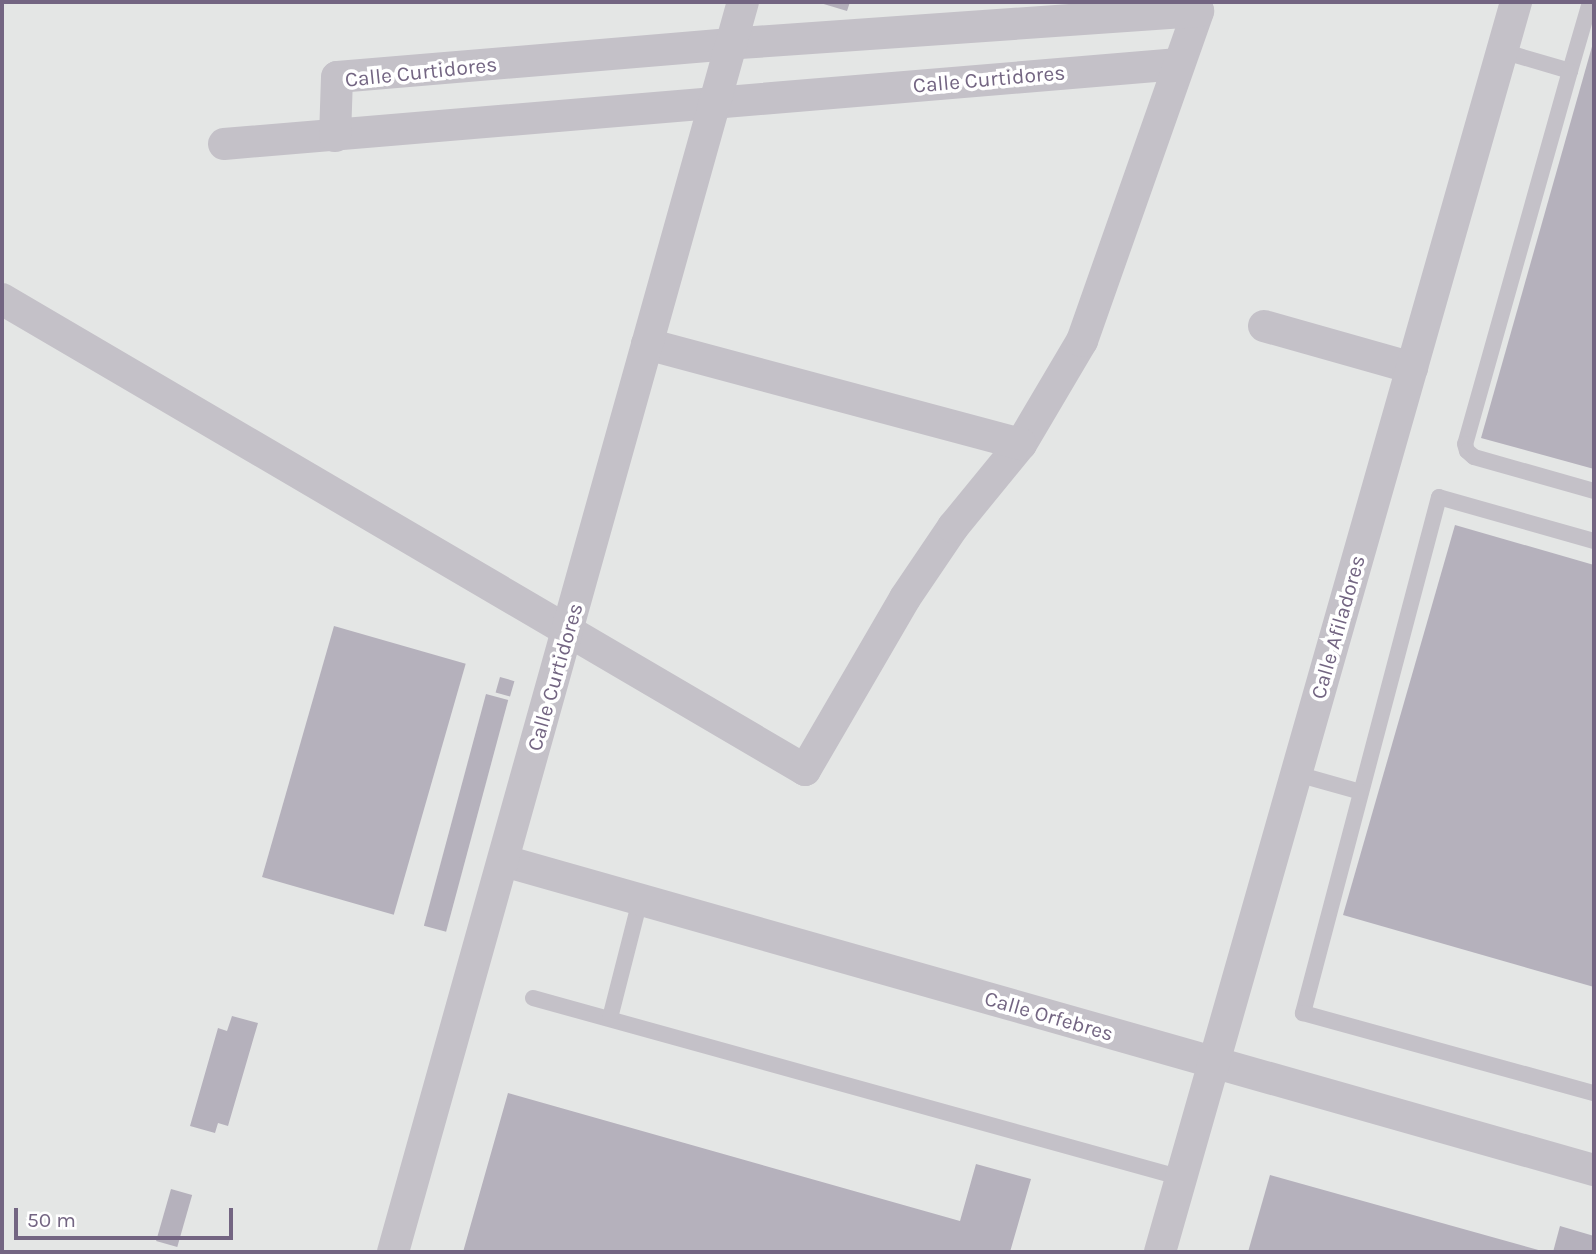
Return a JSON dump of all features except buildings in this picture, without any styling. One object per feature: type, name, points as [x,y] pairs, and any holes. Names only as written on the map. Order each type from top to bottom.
[{"type":"street","name":"Calle Curtidores","points":[[393,1252],[743,2]]},
{"type":"street","name":"Calle Afiladores","points":[[1160,1252],[1516,2]]},
{"type":"street","name":"Calle Curtidores","points":[[1198,11],[1179,64],[335,135],[337,77],[731,44],[1198,11]]},
{"type":"street","points":[[2,299],[805,770],[905,598],[953,527],[1020,444],[1082,341],[1179,64]]},
{"type":"street","points":[[224,144],[335,135]]},
{"type":"street","points":[[1264,326],[1412,368]]},
{"type":"street","points":[[647,344],[1020,444]]},
{"type":"street","name":"Calle Orfebres","points":[[503,861],[1594,1170]]},
{"type":"lane","points":[[1590,2],[1465,444],[1467,451],[1474,457],[1594,491]]},
{"type":"lane","points":[[1502,51],[1570,71]]},
{"type":"lane","points":[[1594,541],[1439,496],[1303,1013],[1594,1093]]},
{"type":"lane","points":[[1297,774],[1361,792]]},
{"type":"lane","points":[[610,1018],[640,900]]},
{"type":"lane","points":[[533,998],[1182,1178]]},
{"type":"shaded area","points":[[2,2],[1594,2],[1594,1252],[2,1252]]}]
